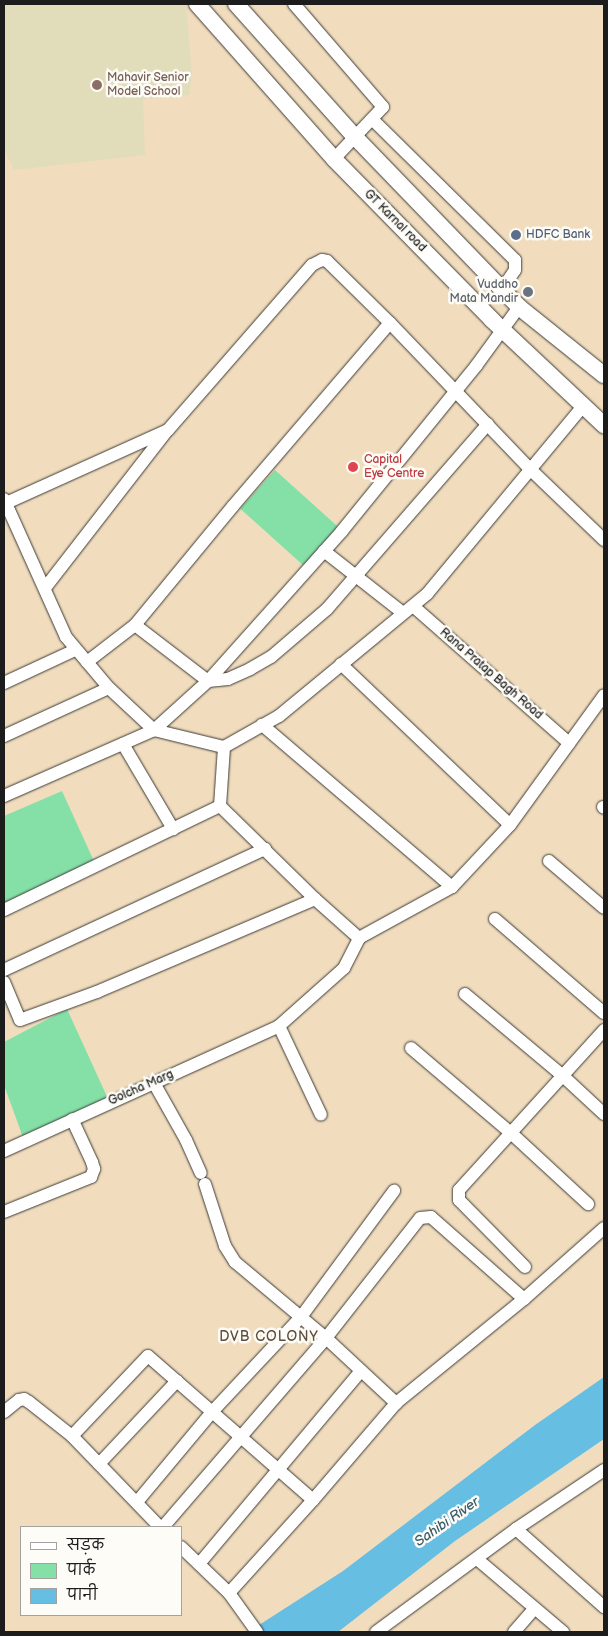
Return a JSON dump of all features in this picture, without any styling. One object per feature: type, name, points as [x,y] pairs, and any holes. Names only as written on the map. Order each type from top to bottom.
[{"type":"main road","name":"GT Karnal road","points":[[198,4],[334,159],[502,329],[604,425]]},
{"type":"main road","points":[[236,4],[355,137],[519,308],[604,375]]},
{"type":"street","points":[[294,4],[383,108],[334,159]]},
{"type":"street","points":[[372,119],[515,260],[515,270],[502,289]]},
{"type":"street","points":[[45,588],[168,430],[317,261],[327,261],[456,390],[530,469],[604,540]]},
{"type":"street","points":[[4,796],[154,730],[208,681],[324,551],[456,390],[519,308]]},
{"type":"street","points":[[87,662],[135,625],[233,506],[390,323]]},
{"type":"street","points":[[168,430],[4,502],[66,637],[109,688],[154,730],[224,746],[279,716],[427,594],[583,406]]},
{"type":"street","points":[[135,625],[208,681],[239,676],[271,657],[327,609],[488,424]]},
{"type":"street","name":"Rana Pratap Bagh Road","points":[[324,551],[356,576],[408,609],[569,743]]},
{"type":"street","points":[[4,683],[76,650]]},
{"type":"street","points":[[341,664],[510,824]]},
{"type":"street","points":[[4,736],[109,688]]},
{"type":"street","points":[[220,806],[316,899],[360,938],[452,886],[510,824],[604,695]]},
{"type":"street","points":[[262,725],[452,886]]},
{"type":"street","points":[[123,744],[173,829]]},
{"type":"street","points":[[220,806],[224,746]]},
{"type":"street","points":[[4,910],[220,806]]},
{"type":"street","points":[[4,970],[265,849]]},
{"type":"street","points":[[549,861],[604,908]]},
{"type":"street","points":[[4,982],[20,1020],[97,992],[316,899]]},
{"type":"street","points":[[495,919],[604,1013]]},
{"type":"street","name":"Golcha Marg","points":[[4,1151],[279,1026],[344,968],[360,938]]},
{"type":"street","points":[[465,994],[563,1076],[604,1114]]},
{"type":"street","points":[[279,1026],[321,1115]]},
{"type":"street","points":[[525,1267],[458,1197],[459,1190],[604,1030]]},
{"type":"street","points":[[411,1048],[511,1133],[588,1204]]},
{"type":"street","points":[[154,1083],[186,1140],[203,1179],[226,1246],[235,1262],[326,1338],[360,1372],[396,1403]]},
{"type":"street","points":[[4,1212],[91,1177],[94,1169],[92,1162],[72,1120]]},
{"type":"street","points":[[138,1502],[212,1412],[301,1317],[394,1191]]},
{"type":"street","points":[[163,1526],[326,1338],[420,1218],[431,1217],[524,1299]]},
{"type":"street","points":[[229,1593],[313,1500],[396,1403],[524,1299],[604,1228]]},
{"type":"street","points":[[72,1436],[148,1356],[313,1500]]},
{"type":"street","points":[[199,1564],[360,1372]]},
{"type":"street","points":[[99,1464],[177,1381]]},
{"type":"street","points":[[4,1412],[15,1402],[24,1399],[72,1436],[161,1526]]},
{"type":"street","points":[[376,1632],[516,1529],[604,1470]]},
{"type":"street","points":[[516,1529],[604,1607]]},
{"type":"street","points":[[182,1548],[229,1593],[257,1632]]},
{"type":"street","points":[[476,1559],[563,1632]]},
{"type":"street","points":[[514,1632],[534,1609]]},
{"type":"shaded area","name":"Mahavir Senior Model School","points":[[4,4],[184,4],[186,6],[192,74],[189,95],[143,99],[145,155],[14,170],[4,149]]},
{"type":"green space","points":[[275,470],[343,531],[308,570],[240,509]]},
{"type":"green space","points":[[62,791],[98,870],[4,914],[4,816]]},
{"type":"green space","points":[[67,1009],[109,1101],[25,1143],[4,1085],[4,1042]]},
{"type":"water","name":"Sahibi River","points":[[604,1377],[604,1439],[455,1541],[338,1632],[248,1632],[343,1571],[535,1425]]},
{"type":"place","name":"Mahavir Senior Model School","points":[[97,85]]},
{"type":"place","name":"HDFC Bank","points":[[516,235]]},
{"type":"place","name":"Vuddho Mata Mandir","points":[[528,292]]},
{"type":"place","name":"Capital Eye Centre","points":[[353,467]]},
{"type":"district","name":"DVB COLONY","points":[[269,1337]]}]
